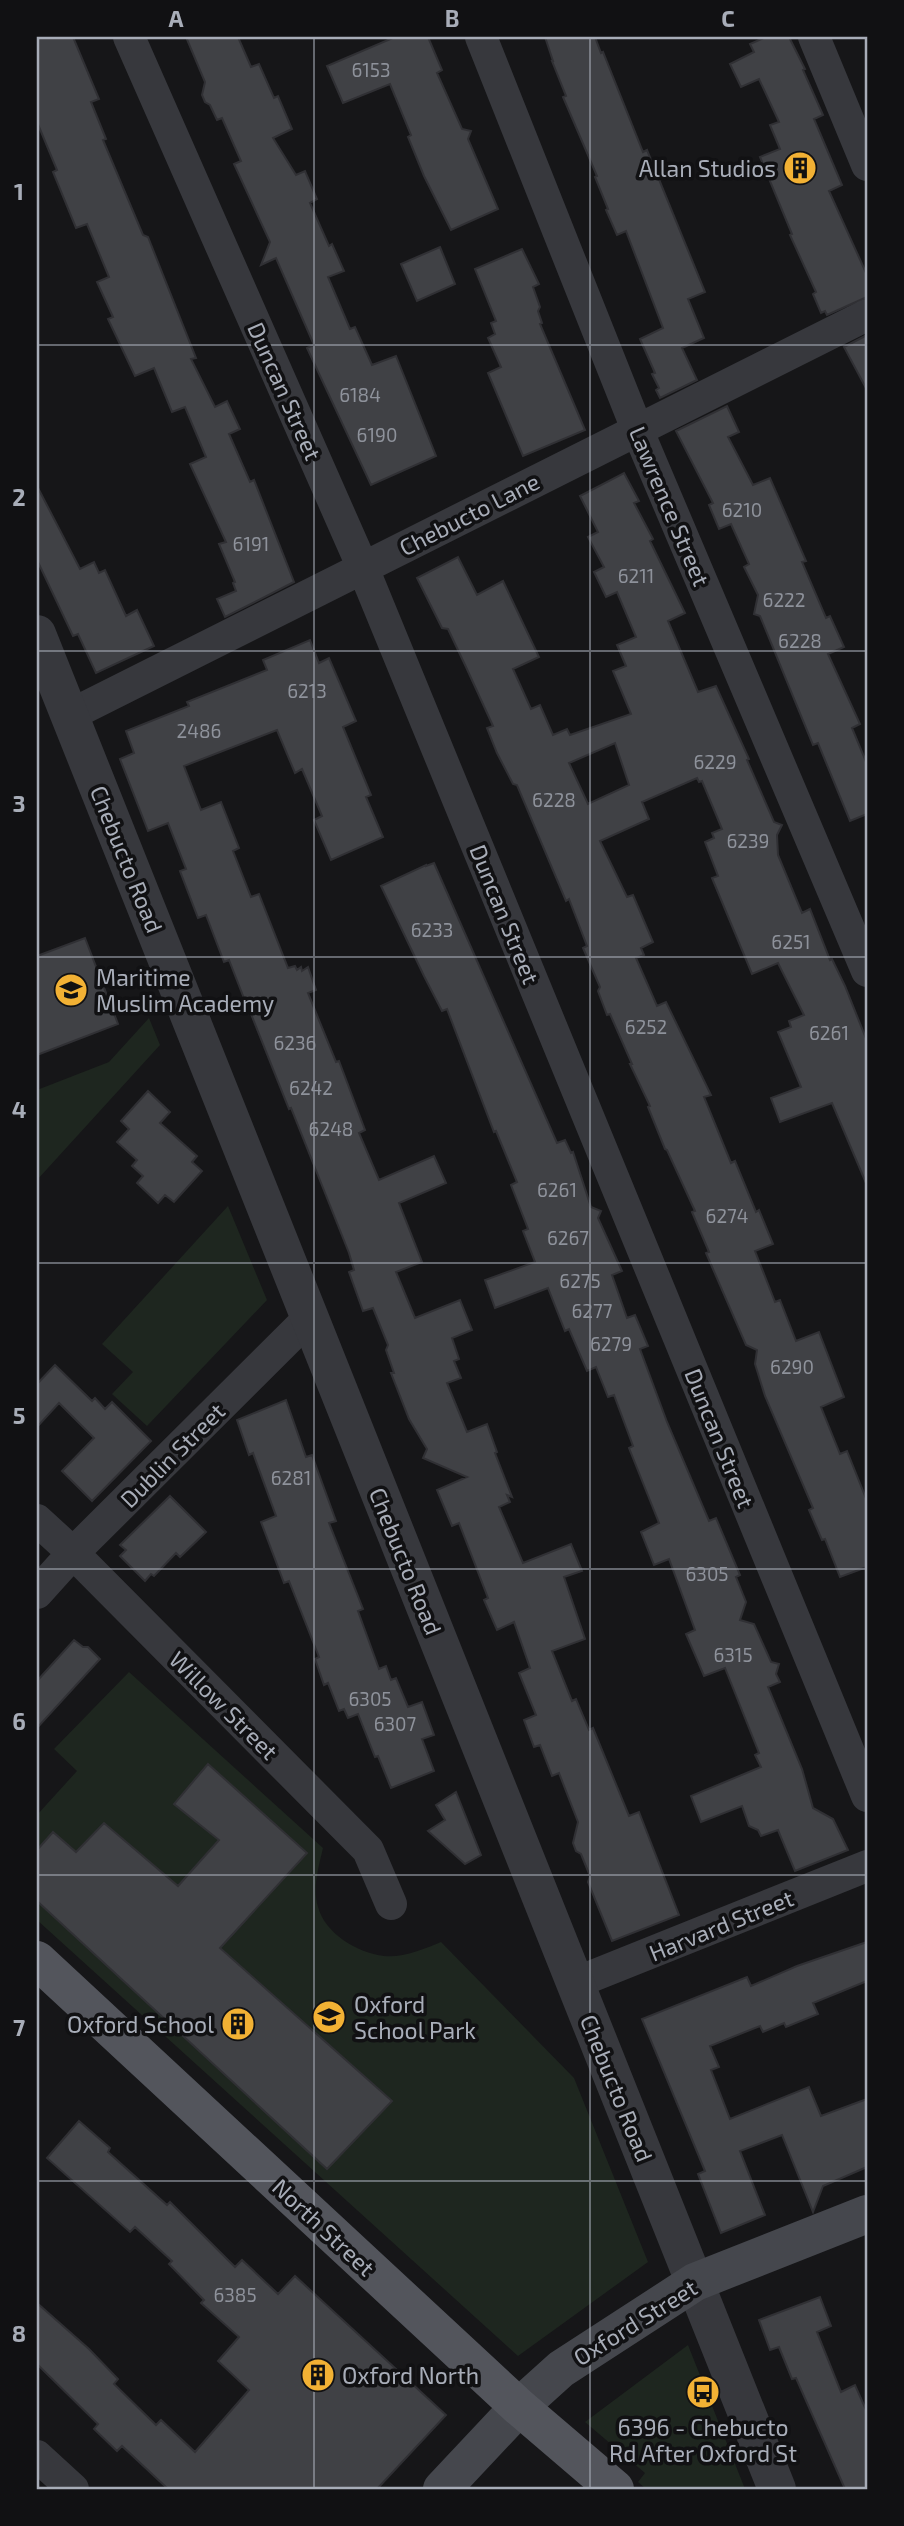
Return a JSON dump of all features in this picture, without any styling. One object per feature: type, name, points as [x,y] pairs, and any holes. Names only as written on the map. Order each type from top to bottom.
[{"type":"main road","name":"North Street","points":[[37,1960],[519,2407],[615,2489]]},
{"type":"main road","name":"Oxford Street","points":[[442,2489],[519,2407],[561,2370],[695,2282],[867,2214]]},
{"type":"street","name":"Duncan Street","points":[[129,37],[363,568],[867,1796]]},
{"type":"street","name":"Lawrence Street","points":[[481,37],[637,429],[867,971]]},
{"type":"street","points":[[814,37],[867,165]]},
{"type":"street","name":"Chebucto Lane","points":[[70,715],[867,315]]},
{"type":"street","name":"Chebucto Road","points":[[37,634],[777,2489]]},
{"type":"street","name":"Dublin Street","points":[[37,1593],[73,1553],[309,1318]]},
{"type":"street","name":"Willow Street","points":[[37,1520],[368,1850],[391,1904]]},
{"type":"street","name":"Harvard Street","points":[[575,1983],[867,1866]]},
{"type":"street","points":[[37,2456],[73,2489]]},
{"type":"shaded area","points":[[149,1018],[160,1045],[37,1180],[37,1090],[109,1062]]},
{"type":"shaded area","points":[[228,1206],[267,1300],[147,1426],[112,1394],[133,1372],[102,1344]]},
{"type":"shaded area","name":"Oxford School Park","points":[[129,1672],[323,1848],[316,1900],[327,1925],[335,1933],[363,1951],[384,1956],[406,1954],[441,1942],[574,2078],[648,2262],[518,2356],[37,1920],[37,1815],[77,1771],[54,1749]]},
{"type":"shaded area","points":[[688,2345],[745,2489],[646,2489],[638,2482],[645,2473],[585,2422]]},
{"type":"building","points":[[37,37],[73,37],[99,99],[91,102],[106,139],[103,140],[143,235],[148,237],[196,358],[191,359],[215,407],[227,401],[240,429],[229,434],[250,482],[254,480],[294,582],[225,617],[217,599],[236,591],[235,582],[219,544],[226,542],[190,464],[206,457],[185,407],[172,412],[154,368],[135,376],[108,319],[113,317],[97,282],[109,277],[87,224],[76,228],[53,172],[57,170],[37,122]]},
{"type":"building","points":[[186,37],[238,37],[251,67],[259,64],[274,98],[278,96],[292,129],[273,138],[296,175],[305,171],[317,199],[310,203],[329,246],[332,244],[344,271],[328,277],[350,329],[355,327],[372,365],[396,356],[436,456],[371,485],[307,348],[314,345],[276,258],[261,265],[270,242],[234,164],[241,161],[222,118],[217,120],[202,95],[205,82]]},
{"type":"building","points":[[395,37],[428,37],[442,70],[437,73],[462,129],[471,131],[468,139],[498,209],[451,230],[424,176],[390,84],[343,103],[327,66]]},
{"type":"building","points":[[545,37],[595,37],[643,152],[647,150],[705,292],[688,299],[704,338],[682,348],[697,380],[660,398],[656,390],[659,388],[652,374],[655,373],[640,339],[663,328],[626,231],[617,235],[606,210],[608,209],[595,177],[597,176],[563,97],[566,96]]},
{"type":"building","points":[[766,37],[789,37],[805,69],[803,70],[823,115],[814,119],[842,185],[829,191],[867,275],[867,297],[827,315],[825,311],[821,313],[813,294],[816,292],[790,235],[792,234],[760,157],[780,149],[770,125],[779,122],[759,79],[741,87],[730,64],[754,52],[750,44]]},
{"type":"building","points":[[440,247],[455,284],[417,301],[401,264]]},
{"type":"building","points":[[522,249],[539,284],[533,287],[540,307],[540,324],[585,430],[523,456],[488,373],[501,367],[488,338],[495,334],[491,323],[496,321],[475,269]]},
{"type":"building","points":[[867,335],[867,390],[844,347]]},
{"type":"building","points":[[727,406],[739,432],[728,437],[753,485],[770,478],[806,561],[802,562],[826,618],[830,616],[844,647],[828,654],[860,724],[852,728],[867,764],[867,814],[850,821],[818,743],[813,745],[760,616],[754,614],[758,595],[744,567],[749,564],[731,524],[719,529],[709,505],[713,503],[676,431]]},
{"type":"building","points":[[624,473],[639,501],[634,503],[685,613],[668,621],[698,692],[716,686],[774,822],[782,825],[777,835],[778,855],[802,913],[810,909],[867,1041],[866,1183],[832,1103],[780,1122],[771,1098],[801,1087],[778,1032],[791,1027],[789,1021],[804,1015],[778,963],[752,974],[712,878],[718,876],[705,842],[714,838],[712,833],[722,829],[702,781],[699,782],[697,778],[642,802],[649,819],[600,841],[627,897],[633,895],[653,942],[641,948],[644,955],[636,958],[657,1006],[666,1002],[711,1095],[704,1097],[731,1163],[735,1161],[756,1212],[759,1210],[773,1244],[755,1251],[775,1302],[780,1300],[796,1341],[819,1332],[844,1397],[821,1407],[840,1454],[847,1451],[867,1501],[867,1567],[840,1577],[825,1539],[822,1540],[809,1510],[813,1508],[765,1396],[755,1364],[757,1350],[746,1345],[706,1253],[709,1252],[692,1212],[695,1211],[665,1149],[648,1107],[650,1106],[610,1014],[607,1015],[598,991],[600,987],[583,948],[587,946],[569,899],[566,901],[517,785],[513,784],[497,753],[487,728],[493,726],[466,667],[448,629],[442,628],[417,578],[458,557],[477,595],[503,581],[539,657],[513,669],[531,709],[540,705],[553,735],[567,729],[570,735],[631,714],[613,671],[626,666],[617,645],[636,637],[617,592],[606,597],[594,572],[604,567],[588,537],[598,532],[580,496]],"holes":[[[615,743],[629,785],[588,804],[569,763]]]},
{"type":"building","points":[[37,486],[80,569],[94,562],[99,573],[105,570],[126,616],[137,610],[154,646],[96,673],[78,634],[73,636],[37,560]]},
{"type":"building","points":[[310,640],[319,663],[329,658],[356,721],[343,727],[371,795],[366,797],[383,837],[331,860],[314,820],[322,816],[302,769],[295,773],[277,730],[184,766],[201,810],[221,802],[239,848],[233,851],[251,897],[259,894],[288,968],[295,966],[297,970],[301,967],[302,971],[308,967],[316,990],[308,993],[336,1062],[339,1061],[365,1130],[359,1133],[379,1180],[434,1156],[446,1183],[399,1203],[422,1262],[396,1272],[415,1318],[460,1300],[472,1330],[452,1338],[459,1359],[454,1361],[461,1378],[447,1383],[467,1432],[487,1424],[512,1497],[507,1495],[510,1502],[499,1507],[523,1563],[571,1544],[582,1571],[564,1577],[585,1639],[552,1651],[572,1701],[576,1699],[589,1730],[593,1728],[629,1816],[639,1812],[679,1915],[612,1941],[588,1882],[590,1876],[573,1843],[578,1822],[559,1773],[552,1776],[540,1745],[534,1747],[524,1720],[536,1715],[519,1673],[530,1668],[514,1622],[497,1630],[484,1600],[488,1598],[459,1523],[452,1526],[437,1490],[467,1477],[423,1458],[427,1449],[409,1419],[391,1373],[394,1373],[386,1350],[388,1345],[373,1308],[363,1311],[349,1272],[354,1270],[349,1253],[291,1108],[289,1109],[251,1014],[240,1011],[245,1001],[229,960],[224,962],[206,915],[198,918],[180,871],[186,869],[168,823],[148,831],[120,759],[134,753],[126,731],[189,706],[187,702],[267,670],[263,660]]},
{"type":"building","points":[[434,863],[557,1143],[565,1140],[571,1153],[573,1152],[591,1207],[601,1211],[598,1218],[622,1271],[612,1275],[627,1318],[635,1315],[648,1346],[640,1349],[667,1422],[709,1521],[716,1518],[740,1575],[736,1577],[746,1602],[740,1620],[754,1624],[771,1662],[779,1664],[776,1674],[780,1682],[768,1687],[802,1769],[813,1808],[833,1819],[848,1850],[795,1871],[778,1830],[761,1836],[758,1830],[749,1826],[742,1806],[701,1822],[691,1796],[761,1767],[755,1755],[759,1753],[725,1668],[704,1676],[686,1634],[695,1630],[669,1559],[654,1565],[641,1532],[659,1523],[629,1448],[633,1446],[614,1395],[608,1397],[596,1367],[587,1371],[569,1329],[565,1331],[548,1288],[495,1308],[485,1280],[535,1262],[523,1231],[528,1229],[511,1185],[517,1182],[496,1131],[494,1132],[447,1009],[442,1011],[381,886]]},
{"type":"building","name":"Maritime Muslim Academy","points":[[85,938],[118,1024],[37,1055],[37,956]]},
{"type":"building","points":[[148,1091],[170,1112],[160,1123],[197,1156],[192,1162],[202,1171],[174,1202],[165,1195],[158,1203],[137,1183],[143,1176],[132,1166],[137,1160],[117,1142],[129,1129],[121,1121]]},
{"type":"building","points":[[55,1365],[92,1401],[95,1398],[105,1409],[112,1402],[151,1441],[92,1501],[62,1471],[94,1438],[59,1403],[37,1427],[37,1384]]},
{"type":"building","points":[[286,1400],[306,1457],[312,1455],[336,1521],[329,1523],[363,1609],[358,1611],[379,1669],[386,1666],[391,1680],[396,1678],[408,1707],[422,1702],[434,1735],[422,1739],[434,1771],[391,1788],[358,1714],[348,1718],[344,1709],[339,1711],[328,1683],[324,1685],[315,1659],[319,1657],[289,1581],[284,1583],[261,1522],[276,1516],[253,1453],[249,1455],[237,1420]]},
{"type":"building","points":[[170,1496],[206,1532],[180,1557],[176,1553],[154,1576],[151,1574],[145,1581],[120,1556],[126,1550],[120,1545]]},
{"type":"building","points":[[74,1640],[83,1647],[88,1647],[100,1659],[37,1728],[37,1681]]},
{"type":"building","name":"Oxford School","points":[[208,1764],[307,1853],[220,1948],[392,2101],[327,2169],[37,1901],[37,1850],[53,1832],[76,1852],[104,1823],[178,1886],[219,1840],[174,1804]]},
{"type":"building","points":[[456,1792],[481,1855],[465,1864],[428,1831],[445,1820],[436,1805]]},
{"type":"building","points":[[867,1942],[867,1981],[813,2003],[818,2014],[786,2027],[784,2023],[763,2032],[760,2026],[710,2046],[719,2067],[711,2070],[730,2119],[809,2087],[821,2116],[867,2099],[867,2167],[823,2186],[813,2212],[782,2135],[740,2151],[765,2215],[721,2233],[698,2174],[705,2171],[642,2019],[747,1977],[751,1986],[797,1966]]},
{"type":"building","name":"Oxford North","points":[[79,2121],[110,2148],[108,2152],[167,2205],[170,2202],[235,2267],[242,2260],[278,2294],[295,2276],[446,2415],[377,2489],[168,2489],[122,2446],[117,2451],[94,2429],[98,2424],[37,2364],[37,2303],[89,2349],[118,2379],[114,2384],[156,2425],[161,2420],[195,2452],[249,2390],[218,2361],[239,2337],[201,2303],[204,2300],[169,2264],[172,2261],[135,2227],[130,2232],[47,2158]]},
{"type":"building","points":[[820,2297],[831,2326],[817,2332],[841,2392],[855,2385],[867,2412],[867,2489],[845,2489],[796,2378],[792,2379],[779,2347],[770,2350],[759,2320]]},
{"type":"place","name":"Allan Studios","points":[[800,168]]},
{"type":"place","name":"Maritime Muslim Academy","points":[[71,990]]},
{"type":"place","name":"Oxford School Park","points":[[329,2017]]},
{"type":"place","name":"Oxford School","points":[[238,2024]]},
{"type":"place","name":"Oxford North","points":[[318,2375]]},
{"type":"place","name":"6396 - Chebucto Rd After Oxford St","points":[[703,2392]]}]
